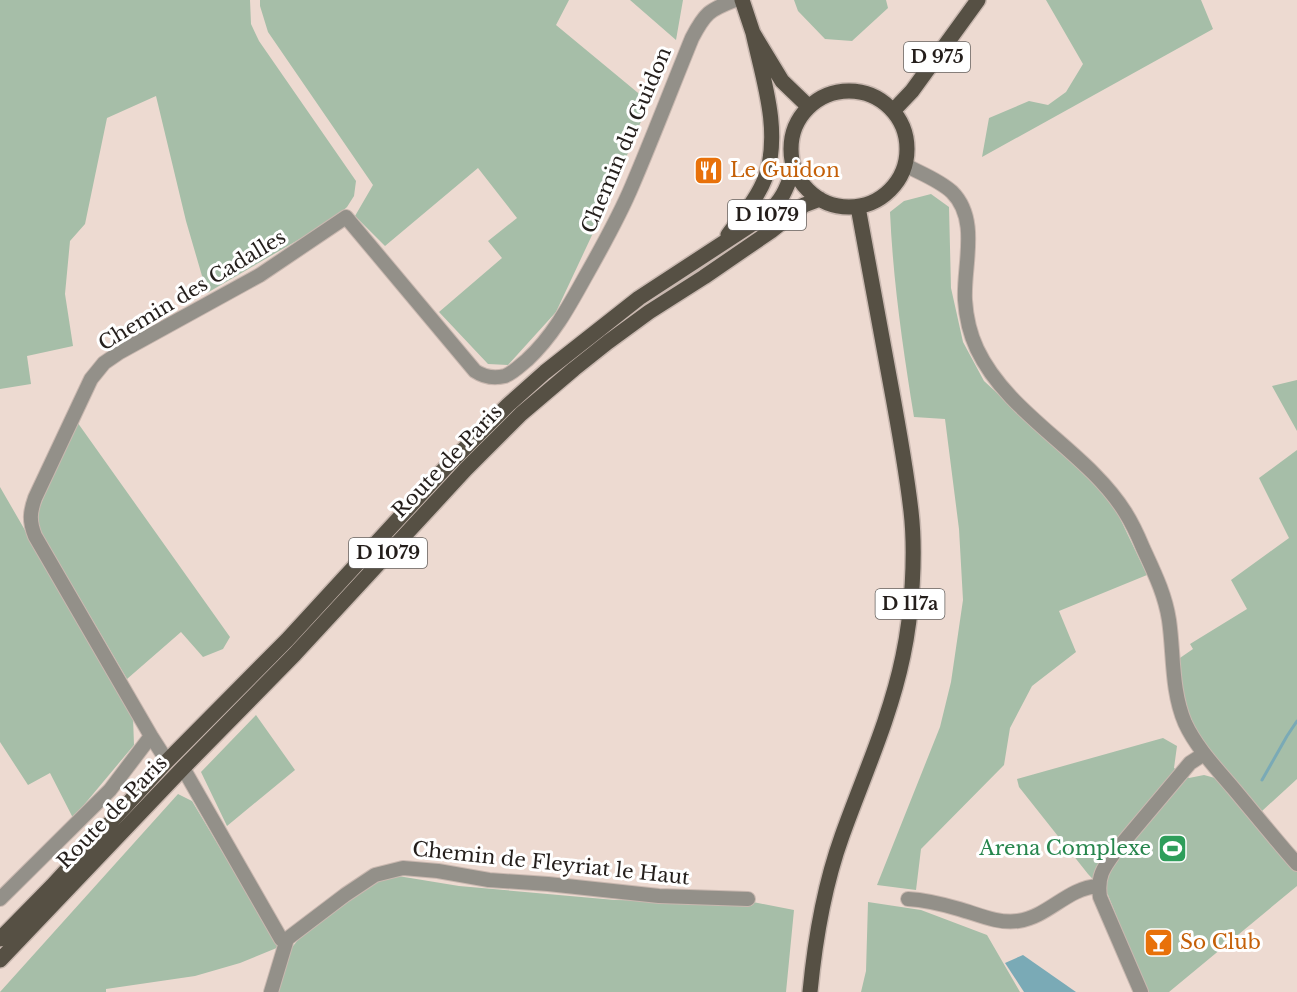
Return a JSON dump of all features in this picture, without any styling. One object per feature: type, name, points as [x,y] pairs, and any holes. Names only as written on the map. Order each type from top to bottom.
[{"type":"main road","points":[[721,244],[757,194],[771,153],[772,132],[768,105],[753,33],[742,0]]},
{"type":"main road","name":"D 975","points":[[893,111],[912,91],[978,0]]},
{"type":"main road","points":[[753,33],[782,81],[809,107]]},
{"type":"main road","points":[[852,91],[867,94],[881,101],[893,111],[904,131],[907,154],[905,165],[893,187],[874,201],[858,207],[835,205],[810,192],[794,168],[791,151],[793,135],[799,119],[809,107],[837,92],[852,91]]},
{"type":"main road","name":"Route de Paris","points":[[0,939],[167,761],[287,640],[447,466],[508,405],[545,372],[639,298],[766,215],[779,203],[794,168]]},
{"type":"main road","name":"Route de Paris","points":[[0,960],[295,654],[466,469],[521,414],[574,369],[649,312],[771,231],[804,205],[820,199]]},
{"type":"main road","name":"D 117a","points":[[810,992],[817,938],[828,882],[841,839],[884,727],[904,654],[911,587],[912,522],[908,490],[858,207]]},
{"type":"street","name":"Chemin du Guidon","points":[[346,217],[475,371],[484,377],[495,378],[514,371],[537,350],[552,332],[597,256],[632,188],[692,38],[702,20],[714,8],[735,0]]},
{"type":"street","points":[[905,165],[943,185],[961,204],[968,236],[965,281],[966,314],[976,348],[1002,387],[1049,434],[1094,474],[1125,511],[1159,581],[1166,603],[1176,693],[1185,724],[1204,754],[1297,864]]},
{"type":"street","name":"Chemin des Cadalles","points":[[167,761],[34,536],[30,523],[30,512],[34,498],[91,380],[104,363],[260,275],[346,217]]},
{"type":"street","points":[[0,899],[110,790],[151,736]]},
{"type":"street","points":[[1141,992],[1100,897],[1098,886],[1105,866],[1114,852],[1190,764],[1204,754]]},
{"type":"street","points":[[183,768],[281,939],[287,939],[271,992]]},
{"type":"street","name":"Chemin de Fleyriat le Haut","points":[[287,939],[375,875],[403,868],[489,880],[658,896],[748,899]]},
{"type":"street","points":[[908,899],[924,900],[987,918],[1018,921],[1041,913],[1082,889],[1098,886]]},
{"type":"green space","points":[[0,0],[250,0],[251,24],[259,41],[356,181],[354,196],[347,207],[334,219],[207,293],[186,221],[156,96],[107,118],[85,224],[70,241],[65,294],[73,346],[27,356],[31,384],[0,389]]},
{"type":"green space","points":[[260,0],[569,0],[556,25],[649,102],[608,201],[556,312],[508,365],[488,364],[439,312],[502,258],[488,241],[517,218],[478,168],[385,246],[355,216],[373,185],[268,32]]},
{"type":"green space","points":[[630,0],[683,0],[676,40]]},
{"type":"green space","points":[[794,0],[886,0],[888,8],[852,41],[825,39],[798,11]]},
{"type":"green space","points":[[1046,0],[1201,0],[1213,29],[982,157],[989,118],[1029,101],[1048,105],[1066,92],[1083,64]]},
{"type":"green space","points":[[931,194],[949,207],[951,288],[963,342],[984,381],[1091,479],[1117,512],[1147,575],[1059,611],[1076,652],[1032,686],[1010,728],[1004,765],[921,849],[916,890],[877,885],[940,727],[951,682],[963,600],[959,529],[945,419],[914,417],[893,264],[890,212],[904,201]]},
{"type":"green space","points":[[1297,380],[1297,431],[1272,386]]},
{"type":"green space","points":[[75,419],[230,637],[223,649],[203,657],[181,632],[127,679],[40,530],[37,514]]},
{"type":"green space","points":[[1297,450],[1297,779],[1262,811],[1220,764],[1193,724],[1183,698],[1177,660],[1193,649],[1190,644],[1247,609],[1231,580],[1289,538],[1259,478]]},
{"type":"green space","points":[[0,487],[133,717],[134,745],[73,818],[50,773],[28,785],[0,742]]},
{"type":"green space","points":[[256,715],[295,770],[227,826],[201,772]]},
{"type":"green space","name":"Arena Complexe","points":[[1163,738],[1177,746],[1174,768],[1189,778],[1204,775],[1215,778],[1258,824],[1297,871],[1297,886],[1169,992],[1147,992],[1108,895],[1088,874],[1019,787],[1017,779]]},
{"type":"green space","points":[[178,794],[192,801],[279,947],[240,963],[195,976],[106,989],[106,992],[0,992]]},
{"type":"green space","points":[[398,876],[459,886],[615,900],[753,902],[794,910],[786,992],[274,992],[288,952],[308,928],[373,883]]},
{"type":"green space","points":[[868,902],[921,910],[987,935],[1020,992],[861,992],[866,971]]},
{"type":"water","points":[[1023,955],[1076,992],[1024,992],[1005,963]]},
{"type":"waterway","points":[[1262,780],[1297,721]]},
{"type":"place","name":"Le Guidon","points":[[709,170]]},
{"type":"place","name":"Arena Complexe","points":[[1172,848]]},
{"type":"place","name":"So Club","points":[[1159,942]]}]
